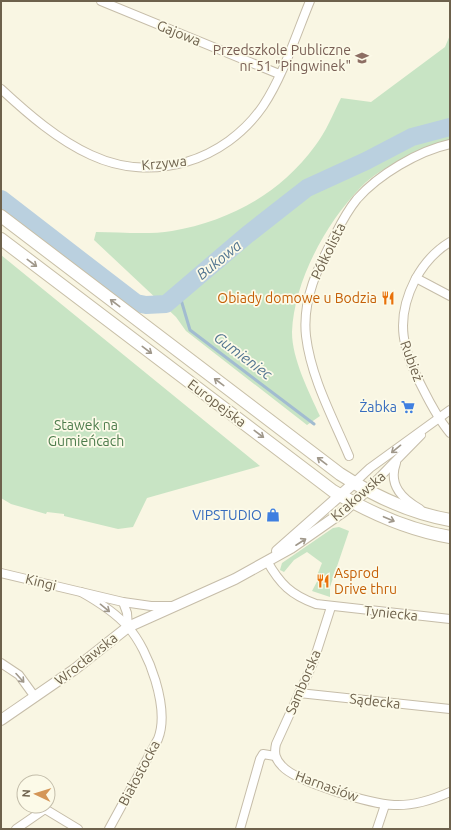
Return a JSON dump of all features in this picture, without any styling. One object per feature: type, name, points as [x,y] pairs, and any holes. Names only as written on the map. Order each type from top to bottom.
[{"type":"main road","name":"Europejska","points":[[1,216],[354,483],[384,499],[429,515],[450,520]]},
{"type":"main road","name":"Europejska","points":[[1,239],[340,495],[354,503],[406,526],[450,537]]},
{"type":"street","name":"Gajowa","points":[[101,1],[279,74]]},
{"type":"street","name":"Krzywa","points":[[1,89],[52,131],[92,155],[107,161],[129,165],[164,166],[184,163],[204,156],[235,137],[245,128],[263,106],[279,74],[310,1]]},
{"type":"street","name":"Półkolista","points":[[349,456],[321,390],[307,344],[307,312],[313,280],[343,219],[350,208],[365,191],[381,177],[414,158],[435,148],[450,144]]},
{"type":"street","name":"Rubież","points":[[450,242],[433,256],[416,278],[408,296],[403,314],[403,342],[414,372],[439,418],[450,434]]},
{"type":"street","points":[[416,278],[450,296]]},
{"type":"street","name":"Krakowska","points":[[267,561],[370,468],[450,410]]},
{"type":"street","name":"Krakowska","points":[[175,605],[235,579],[302,542],[354,503],[439,418]]},
{"type":"street","name":"Europejska","points":[[397,461],[393,476],[397,490],[414,506],[429,515]]},
{"type":"street","points":[[267,561],[280,582],[291,592],[310,601],[332,607]]},
{"type":"street","name":"Kingi","points":[[1,573],[123,602],[151,606],[175,605]]},
{"type":"street","name":"Kingi","points":[[81,592],[100,604],[128,627]]},
{"type":"street","points":[[123,602],[128,613],[128,627]]},
{"type":"street","name":"Wrocławska","points":[[1,720],[76,669],[128,627],[175,605]]},
{"type":"street","name":"Tyniecka","points":[[332,607],[450,619]]},
{"type":"street","name":"Samborska","points":[[275,756],[276,744],[320,645],[332,607]]},
{"type":"street","name":"Białostocka","points":[[109,829],[158,739],[162,727],[161,705],[154,679],[144,654],[128,627]]},
{"type":"street","points":[[1,664],[19,676],[35,697]]},
{"type":"street","name":"Sądecka","points":[[299,693],[450,709]]},
{"type":"street","points":[[240,829],[260,759],[263,754],[275,756]]},
{"type":"street","name":"Harnasiów","points":[[275,756],[282,767],[301,778],[359,798],[385,804],[405,805],[417,803],[450,792]]},
{"type":"street","points":[[377,829],[385,804]]},
{"type":"street","points":[[16,829],[45,810],[78,829]]},
{"type":"green space","points":[[450,35],[450,142],[415,154],[391,165],[361,187],[348,201],[324,235],[305,273],[294,313],[292,332],[298,364],[306,386],[320,416],[307,425],[186,331],[176,317],[94,240],[96,232],[144,233],[172,231],[213,220],[252,203],[286,178],[301,163],[323,135],[341,98],[371,102],[445,47]]},
{"type":"green space","name":"Stawek na Gumieńcach","points":[[1,255],[260,466],[147,498],[133,527],[118,529],[64,516],[64,514],[47,512],[46,514],[11,504],[1,498]]},
{"type":"green space","points":[[339,527],[349,531],[330,587],[330,597],[312,591],[320,576],[318,573],[322,563],[307,552],[294,560],[284,572],[280,570],[282,563],[333,528]]},
{"type":"waterway","name":"Bukowa","points":[[1,199],[136,303],[146,305],[166,304],[247,235],[307,188],[366,161],[412,137],[450,127]]},
{"type":"waterway","name":"Gumieniec","points":[[179,293],[190,330],[314,424]]},
{"type":"place","name":"Przedszkole Publiczne nr 51 \"Pingwinek\"","points":[[362,58]]},
{"type":"place","name":"Obiady domowe u Bodzia","points":[[388,298]]},
{"type":"place","name":"Żabka","points":[[408,407]]},
{"type":"place","name":"VIPSTUDIO","points":[[273,515]]},
{"type":"place","name":"Asprod Drive thru","points":[[323,581]]}]
